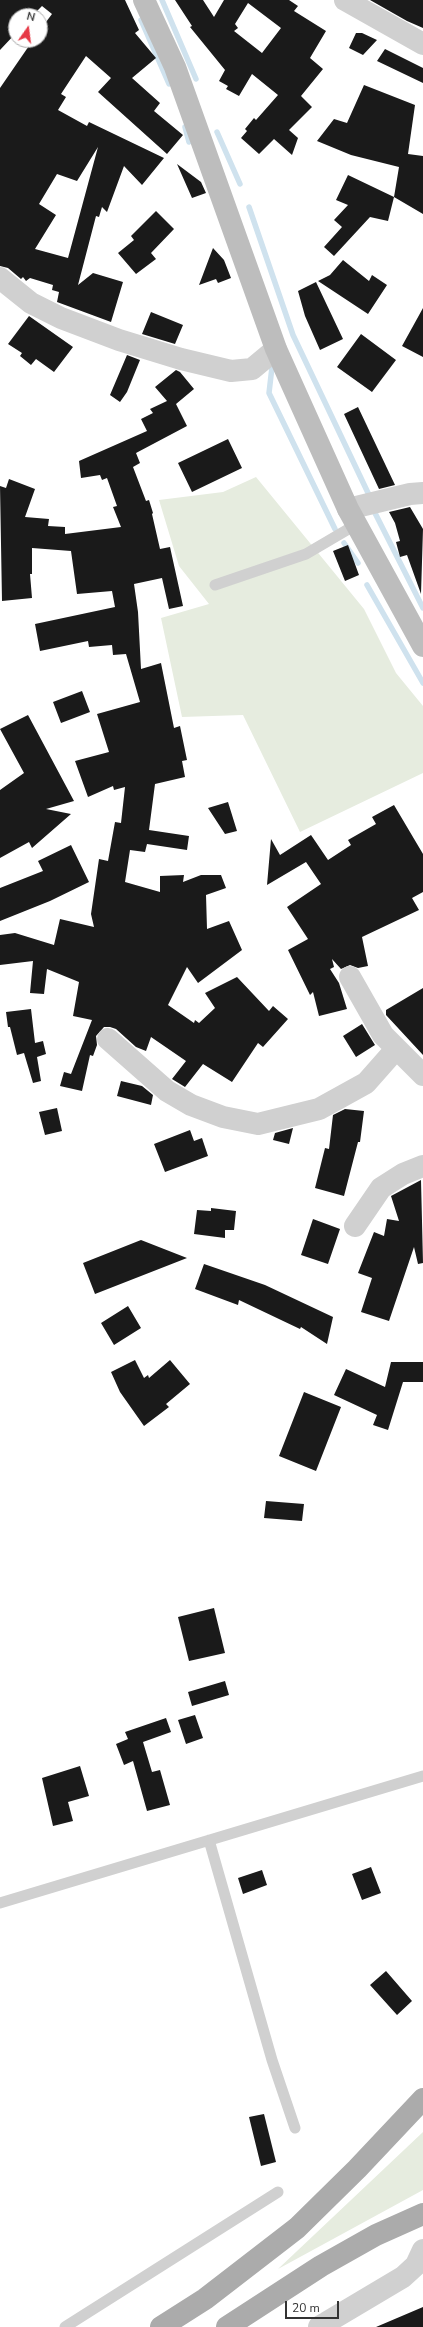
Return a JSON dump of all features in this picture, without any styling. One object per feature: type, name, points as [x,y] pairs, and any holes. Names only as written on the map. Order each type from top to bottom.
[{"type":"main road","points":[[144,0],[175,68],[276,348],[352,516],[423,646]]},
{"type":"main road","points":[[161,2327],[205,2299],[297,2228],[357,2170],[423,2099]]},
{"type":"main road","points":[[227,2327],[321,2266],[376,2235],[423,2214]]},
{"type":"main road","points":[[376,2235],[423,2220]]},
{"type":"street","points":[[345,0],[423,44]]},
{"type":"street","points":[[0,278],[31,303],[61,318],[119,340],[182,359],[231,371],[252,369],[276,348]]},
{"type":"street","points":[[352,516],[410,494],[423,494]]},
{"type":"street","points":[[350,978],[383,1035],[423,1075]]},
{"type":"street","points":[[108,1039],[167,1091],[191,1105],[223,1117],[258,1124],[319,1109],[366,1083],[396,1049]]},
{"type":"street","points":[[355,1226],[381,1188],[403,1174],[423,1166]]},
{"type":"street","points":[[319,2327],[403,2277],[416,2265],[423,2250]]},
{"type":"lane","points":[[215,585],[306,554],[352,516]]},
{"type":"lane","points":[[0,1903],[423,1776]]},
{"type":"lane","points":[[209,1840],[272,2060],[294,2128]]},
{"type":"lane","points":[[65,2327],[278,2192]]},
{"type":"shaded area","points":[[256,477],[364,609],[396,673],[423,706],[423,773],[300,832],[243,715],[182,717],[161,618],[209,604],[179,566],[159,500],[223,492]]},
{"type":"shaded area","points":[[423,2132],[423,2190],[278,2269]]},
{"type":"building","points":[[0,0],[125,0],[139,30],[135,33],[156,58],[132,78],[160,103],[154,111],[183,135],[167,154],[98,92],[111,78],[86,56],[61,94],[66,97],[58,110],[87,126],[89,122],[164,158],[142,185],[124,166],[107,212],[102,207],[99,217],[96,216],[78,285],[93,273],[123,282],[111,322],[57,302],[59,292],[52,290],[53,285],[30,278],[26,281],[23,277],[21,279],[8,268],[0,266],[0,88],[28,48],[48,48],[48,19],[52,14],[48,11],[48,8],[42,6],[40,8],[8,8],[8,42],[0,50]],"holes":[[[98,147],[68,258],[35,249],[56,215],[39,204],[57,174],[77,181]]]},
{"type":"building","points":[[175,0],[203,0],[214,17],[224,0],[289,0],[298,6],[294,11],[326,31],[310,58],[323,69],[301,96],[312,107],[289,130],[298,138],[292,155],[274,139],[259,154],[241,138],[247,131],[245,129],[254,118],[256,120],[278,95],[252,74],[239,96],[226,89],[228,86],[219,81],[225,70],[190,27],[192,26]],"holes":[[[248,3],[281,28],[262,53],[234,31],[238,28],[235,24]]]},
{"type":"building","points":[[370,0],[423,0],[423,28],[407,21]]},
{"type":"building","points":[[356,33],[362,33],[377,40],[363,55],[349,48]]},
{"type":"building","points":[[385,49],[423,68],[423,83],[377,61]]},
{"type":"building","points":[[364,85],[415,105],[408,154],[423,156],[423,214],[394,197],[399,167],[351,155],[317,141],[334,119],[347,123]]},
{"type":"building","points":[[177,164],[201,182],[206,193],[192,198]]},
{"type":"building","points":[[348,175],[394,197],[388,221],[370,217],[334,256],[324,247],[342,227],[334,220],[348,205],[336,200]]},
{"type":"building","points":[[156,211],[174,229],[151,253],[156,259],[136,274],[118,253],[134,240],[131,236]]},
{"type":"building","points":[[213,248],[224,260],[231,278],[218,283],[216,279],[199,285]]},
{"type":"building","points":[[343,260],[369,281],[372,275],[387,285],[368,314],[318,281],[330,275]]},
{"type":"building","points":[[316,282],[343,339],[320,350],[305,316],[298,291]]},
{"type":"building","points":[[423,308],[423,357],[402,346]]},
{"type":"building","points":[[151,312],[183,325],[175,344],[142,334]]},
{"type":"building","points":[[29,316],[73,347],[54,372],[36,359],[31,365],[20,356],[22,353],[8,344]]},
{"type":"building","points":[[361,334],[396,360],[372,392],[337,367]]},
{"type":"building","points":[[127,355],[140,360],[127,392],[120,402],[110,395]]},
{"type":"building","points":[[176,370],[180,372],[194,389],[176,404],[187,426],[136,453],[140,463],[133,467],[146,501],[149,500],[160,549],[170,547],[183,606],[169,609],[162,578],[134,584],[138,612],[141,669],[161,663],[174,728],[180,726],[187,760],[182,761],[185,777],[155,784],[149,830],[189,836],[187,850],[147,844],[145,852],[130,850],[125,882],[160,892],[160,876],[184,875],[183,882],[201,875],[221,875],[226,888],[206,895],[207,929],[229,921],[242,950],[198,983],[187,967],[168,1005],[194,1023],[195,1020],[199,1023],[215,1008],[205,993],[237,977],[269,1011],[273,1006],[288,1019],[263,1047],[258,1043],[232,1082],[203,1064],[185,1087],[172,1079],[186,1061],[151,1037],[146,1051],[136,1047],[116,1029],[104,1027],[96,1036],[97,1045],[93,1056],[90,1055],[82,1091],[60,1086],[64,1072],[71,1074],[92,1020],[73,1016],[79,982],[47,969],[44,994],[30,993],[33,961],[0,965],[0,935],[15,933],[54,945],[60,919],[94,927],[91,914],[99,859],[108,861],[115,822],[121,823],[125,787],[114,790],[113,786],[88,797],[75,761],[109,752],[97,714],[140,702],[126,654],[113,655],[112,645],[89,647],[88,641],[40,651],[35,624],[115,607],[112,591],[77,594],[71,551],[32,548],[32,574],[30,574],[32,598],[2,601],[0,486],[6,488],[9,479],[35,489],[25,517],[49,519],[48,526],[65,527],[65,534],[121,527],[113,507],[117,506],[107,478],[102,480],[100,475],[81,478],[79,461],[147,431],[141,419],[153,413],[150,409],[167,401],[155,387]]},
{"type":"building","points":[[358,407],[395,485],[379,489],[344,414]]},
{"type":"building","points":[[228,439],[242,468],[192,492],[178,463]]},
{"type":"building","points":[[410,507],[423,529],[421,594],[407,555],[400,557],[396,542],[400,541],[395,523],[389,512]]},
{"type":"building","points":[[348,545],[359,575],[345,581],[333,551]]},
{"type":"building","points":[[82,691],[90,712],[61,723],[53,702]]},
{"type":"building","points":[[28,715],[74,801],[46,809],[71,814],[32,848],[29,842],[0,858],[0,790],[24,773],[0,729]]},
{"type":"building","points":[[228,802],[237,831],[225,834],[208,808]]},
{"type":"building","points":[[394,805],[423,854],[423,892],[412,898],[419,910],[362,937],[368,966],[358,968],[350,965],[341,969],[332,959],[334,967],[330,969],[339,983],[347,1009],[319,1016],[313,992],[310,995],[288,950],[308,939],[287,907],[321,884],[306,862],[267,885],[271,839],[280,855],[311,835],[328,860],[351,845],[348,840],[376,824],[372,817]]},
{"type":"building","points":[[71,845],[89,882],[50,901],[0,921],[0,888],[43,871],[38,861]]},
{"type":"building","points":[[423,988],[423,1055],[386,1015],[386,1010]]},
{"type":"building","points":[[31,1009],[35,1043],[43,1041],[46,1054],[37,1057],[41,1081],[33,1083],[24,1053],[17,1055],[10,1027],[8,1027],[6,1012]]},
{"type":"building","points":[[362,1024],[375,1045],[356,1057],[343,1036]]},
{"type":"building","points":[[121,1081],[142,1086],[153,1095],[151,1105],[117,1096]]},
{"type":"building","points":[[57,1108],[62,1131],[45,1135],[39,1112]]},
{"type":"building","points":[[345,1109],[364,1111],[360,1142],[358,1142],[344,1196],[315,1188],[325,1148],[329,1149],[333,1115]]},
{"type":"building","points":[[293,1128],[289,1144],[273,1140],[275,1133]]},
{"type":"building","points":[[190,1130],[194,1141],[202,1138],[208,1156],[165,1172],[154,1144]]},
{"type":"building","points":[[421,1180],[423,1263],[418,1264],[414,1247],[389,1321],[361,1312],[372,1278],[358,1273],[374,1232],[384,1236],[387,1219],[399,1221],[391,1196]]},
{"type":"building","points":[[211,1208],[236,1211],[234,1230],[225,1230],[225,1238],[194,1234],[197,1210],[211,1211]]},
{"type":"building","points":[[313,1219],[340,1229],[328,1264],[301,1255]]},
{"type":"building","points":[[141,1240],[187,1258],[95,1294],[83,1263]]},
{"type":"building","points":[[204,1264],[265,1285],[333,1317],[327,1344],[301,1327],[300,1329],[239,1300],[238,1305],[195,1289]]},
{"type":"building","points":[[128,1306],[141,1328],[114,1345],[101,1323]]},
{"type":"building","points":[[135,1360],[144,1378],[148,1375],[149,1378],[170,1360],[190,1384],[166,1404],[169,1407],[144,1426],[120,1392],[111,1372]]},
{"type":"building","points":[[391,1362],[423,1362],[423,1382],[403,1382],[388,1430],[373,1425],[377,1415],[334,1395],[346,1369],[385,1387]]},
{"type":"building","points":[[304,1392],[341,1407],[316,1471],[279,1456]]},
{"type":"building","points":[[266,1501],[304,1504],[302,1521],[264,1518]]},
{"type":"building","points":[[214,1608],[225,1653],[189,1661],[178,1617]]},
{"type":"building","points":[[225,1681],[229,1695],[192,1706],[188,1692]]},
{"type":"building","points":[[195,1715],[203,1738],[186,1744],[178,1720]]},
{"type":"building","points":[[166,1718],[171,1732],[143,1742],[152,1772],[160,1770],[170,1805],[147,1811],[133,1761],[124,1765],[116,1744],[128,1739],[125,1732]]},
{"type":"building","points":[[80,1766],[89,1796],[68,1802],[73,1821],[53,1826],[42,1778]]},
{"type":"building","points":[[371,1867],[381,1893],[362,1900],[352,1874]]},
{"type":"building","points":[[262,1870],[267,1885],[243,1894],[238,1878]]},
{"type":"building","points":[[386,1971],[412,2001],[397,2015],[370,1985]]},
{"type":"building","points":[[264,2114],[276,2162],[261,2166],[249,2117]]},
{"type":"building","points":[[423,2307],[423,2327],[376,2327]]},
{"type":"waterway","points":[[162,0],[196,79]]},
{"type":"waterway","points":[[141,20],[169,84]]},
{"type":"waterway","points":[[185,127],[189,142]]},
{"type":"waterway","points":[[217,132],[240,184]]},
{"type":"waterway","points":[[249,207],[293,335],[369,495]]},
{"type":"waterway","points":[[272,367],[269,393],[335,529]]},
{"type":"waterway","points":[[375,513],[423,608]]},
{"type":"waterway","points":[[344,543],[358,563]]},
{"type":"waterway","points":[[367,585],[423,683]]}]
